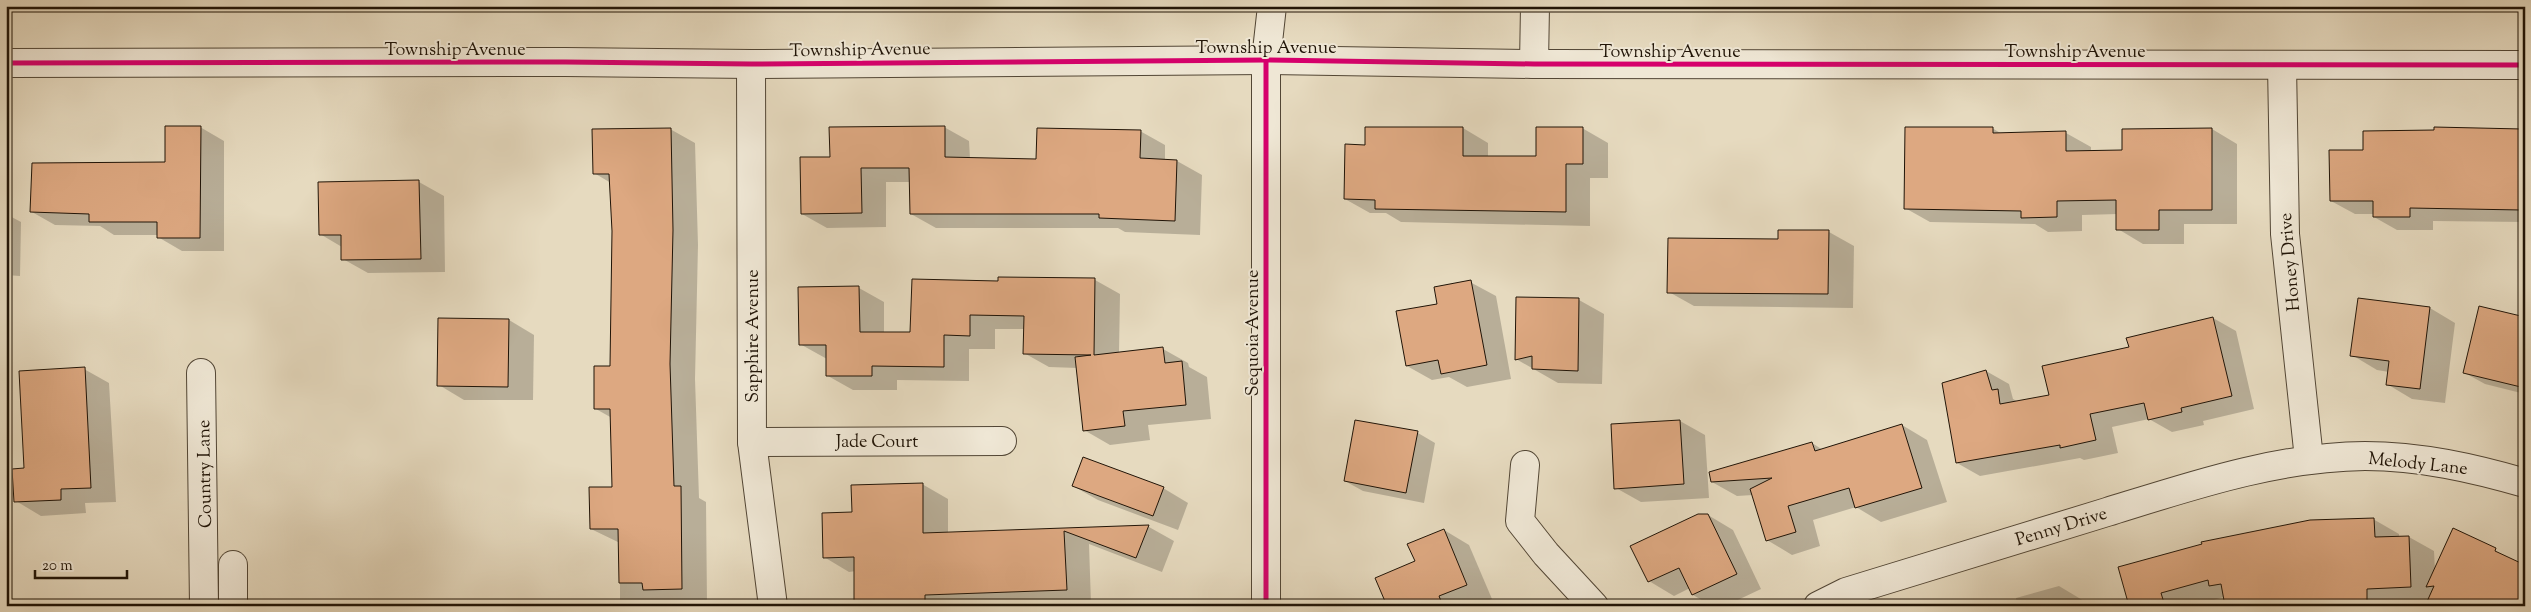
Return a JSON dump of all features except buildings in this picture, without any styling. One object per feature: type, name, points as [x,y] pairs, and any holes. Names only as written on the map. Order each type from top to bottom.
[{"type":"street","name":"Sequoia Avenue","points":[[1266,606],[1266,60],[1272,6]]},
{"type":"street","points":[[1534,6],[1534,64]]},
{"type":"street","name":"Township Avenue","points":[[6,64],[565,62],[751,64],[1266,60],[1534,64],[2525,65]]},
{"type":"street","name":"Sapphire Avenue","points":[[751,64],[752,442],[773,606]]},
{"type":"street","name":"Honey Drive","points":[[2282,65],[2285,234],[2309,459]]},
{"type":"street","name":"Country Lane","points":[[201,373],[204,606]]},
{"type":"street","name":"Jade Court","points":[[752,442],[1002,441]]},
{"type":"street","name":"Melody Lane","points":[[2309,459],[2366,456],[2420,459],[2478,469],[2525,483]]},
{"type":"street","name":"Penny Drive","points":[[1818,606],[1846,592],[2222,477],[2309,459]]},
{"type":"street","points":[[1525,466],[1520,521],[1546,554],[1594,606]]},
{"type":"street","points":[[233,565],[233,606]]},
{"type":"cycle path","points":[[6,63],[565,62],[751,64],[1266,60],[1534,64],[2525,65]]},
{"type":"cycle path","points":[[1266,60],[1266,606]]}]
